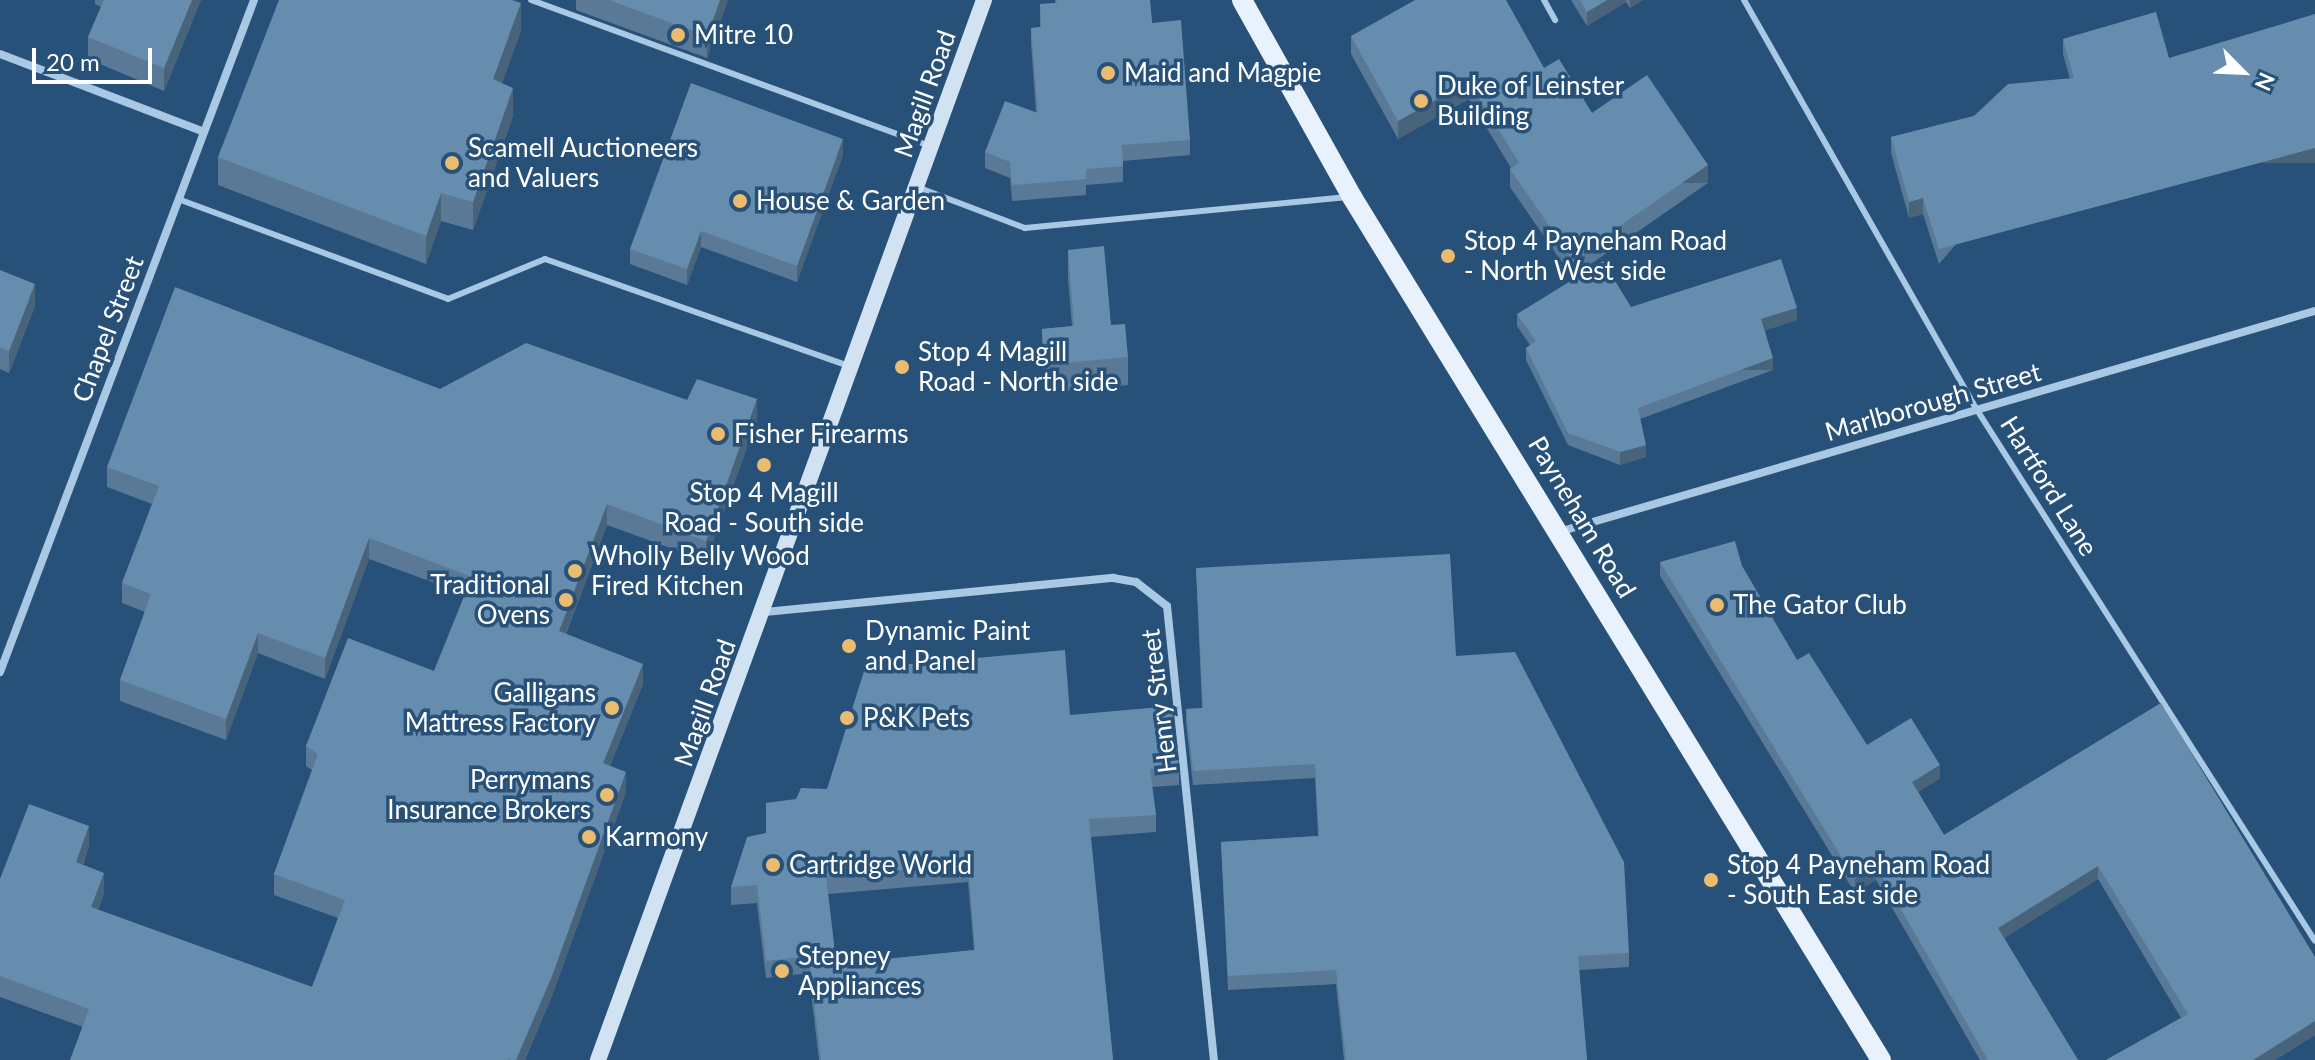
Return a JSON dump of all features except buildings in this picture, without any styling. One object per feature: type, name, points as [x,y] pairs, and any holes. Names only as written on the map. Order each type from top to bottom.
[{"type":"main road","points":[[967,48],[971,0]]},
{"type":"main road","name":"Magill Road","points":[[598,1060],[765,612],[984,0]]},
{"type":"main road","name":"Payneham Road","points":[[1242,0],[1352,197],[1562,531],[1881,1060]]},
{"type":"street","name":"Chapel Street","points":[[0,672],[254,0]]},
{"type":"street","points":[[0,54],[204,132]]},
{"type":"street","name":"Marlborough Street","points":[[1562,531],[2315,311]]},
{"type":"street","name":"Henry Street","points":[[765,612],[1113,578],[1136,582],[1167,606],[1214,1060]]},
{"type":"lane","points":[[531,0],[931,146]]},
{"type":"lane","points":[[1544,0],[1555,20]]},
{"type":"lane","name":"Hartford Lane","points":[[1744,0],[1977,410],[2315,941]]},
{"type":"lane","points":[[917,187],[1025,228],[1352,197]]},
{"type":"lane","points":[[178,199],[448,299],[545,259],[853,367]]},
{"type":"place","name":"Mitre 10","points":[[678,35]]},
{"type":"place","name":"Maid and Magpie","points":[[1108,73]]},
{"type":"place","name":"Duke of Leinster Building","points":[[1421,101]]},
{"type":"place","name":"Scamell Auctioneers and Valuers","points":[[452,163]]},
{"type":"place","name":"House & Garden","points":[[740,201]]},
{"type":"place","name":"Stop 4 Payneham Road - North West side","points":[[1448,256]]},
{"type":"place","name":"Stop 4 Magill Road - North side","points":[[902,367]]},
{"type":"place","name":"Fisher Firearms","points":[[718,434]]},
{"type":"place","name":"Stop 4 Magill Road - South side","points":[[764,465]]},
{"type":"place","name":"Wholly Belly Wood Fired Kitchen","points":[[575,571]]},
{"type":"place","name":"Traditional Ovens","points":[[566,600]]},
{"type":"place","name":"The Gator Club","points":[[1717,605]]},
{"type":"place","name":"Dynamic Paint and Panel","points":[[849,646]]},
{"type":"place","name":"Galligans Mattress Factory","points":[[612,708]]},
{"type":"place","name":"P&K Pets","points":[[847,718]]},
{"type":"place","name":"Perrymans Insurance Brokers","points":[[607,795]]},
{"type":"place","name":"Karmony","points":[[589,837]]},
{"type":"place","name":"Cartridge World","points":[[773,865]]},
{"type":"place","name":"Stop 4 Payneham Road - South East side","points":[[1711,880]]},
{"type":"place","name":"Stepney Appliances","points":[[782,971]]}]
